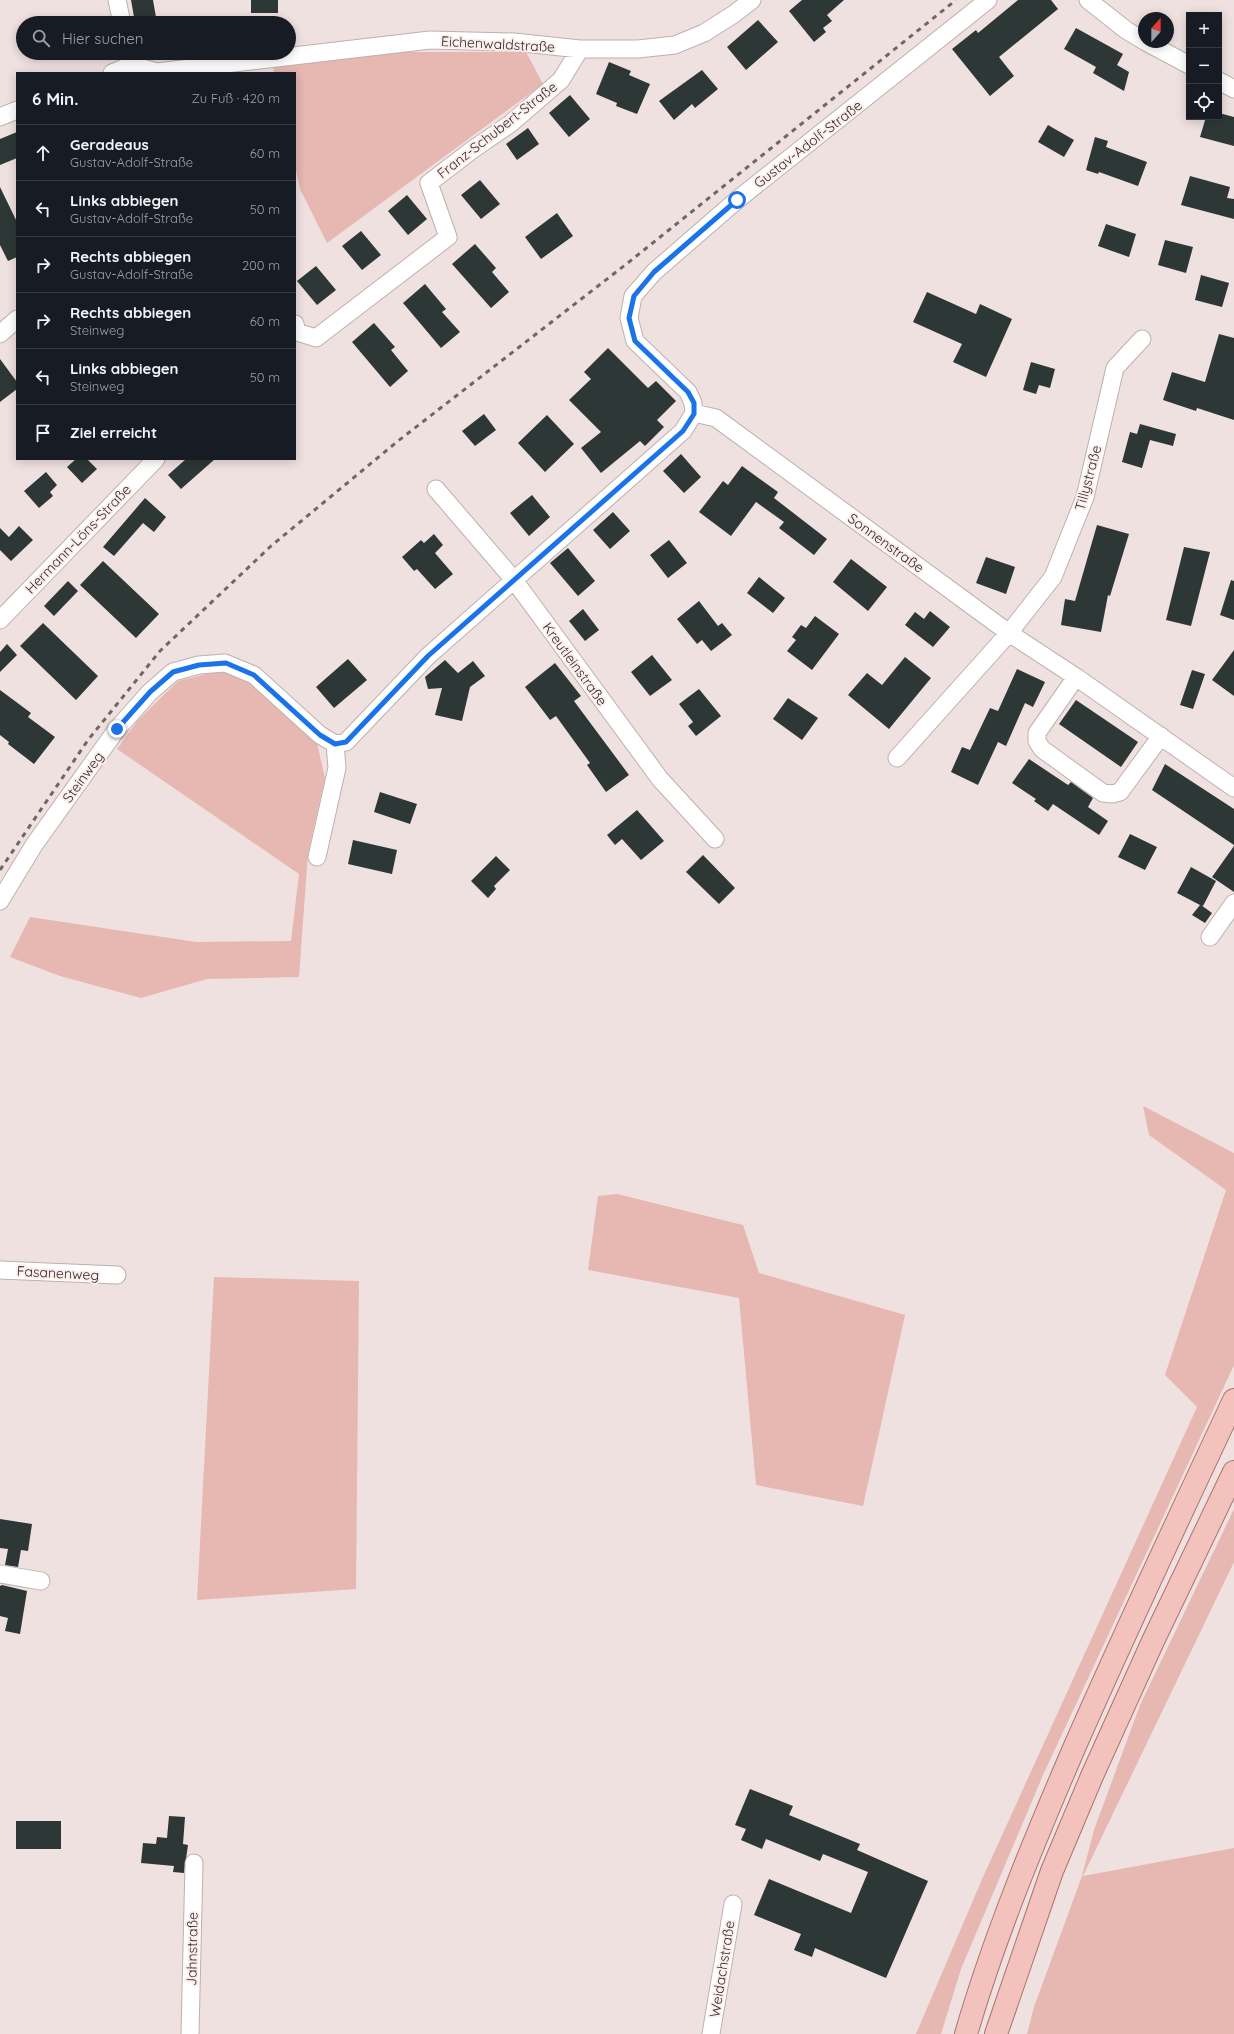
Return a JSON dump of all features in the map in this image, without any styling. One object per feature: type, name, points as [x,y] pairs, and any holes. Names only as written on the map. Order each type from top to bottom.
[{"type":"main road","points":[[966,2034],[982,1979],[1028,1855],[1128,1625],[1234,1400]]},
{"type":"main road","points":[[996,2034],[1052,1870],[1092,1776],[1157,1634],[1234,1472]]},
{"type":"main road","points":[[1007,2034],[1010,1991]]},
{"type":"street","points":[[117,0],[120,16]]},
{"type":"street","name":"Eichenwaldstraße","points":[[296,55],[430,40],[514,42],[580,49],[638,49],[676,45],[704,33],[734,14],[752,0]]},
{"type":"street","name":"Gustav-Adolf-Straße","points":[[694,414],[694,403],[688,392],[635,341],[629,318],[634,296],[654,272],[737,200],[988,0]]},
{"type":"street","points":[[1088,0],[1126,30],[1138,37]]},
{"type":"street","points":[[1158,48],[1186,63]]},
{"type":"street","name":"Franz-Schubert-Straße","points":[[296,331],[316,338],[448,237],[429,184],[472,150],[510,124],[561,80],[580,49]]},
{"type":"street","name":"Eichenwaldstraße","points":[[131,64],[156,72],[250,60]]},
{"type":"street","points":[[114,72],[131,64]]},
{"type":"street","points":[[1222,83],[1234,89]]},
{"type":"street","points":[[0,117],[16,110]]},
{"type":"street","points":[[0,334],[16,319]]},
{"type":"street","name":"Tillystraße","points":[[897,758],[1008,633],[1053,577],[1085,497],[1115,368],[1142,339]]},
{"type":"street","points":[[317,857],[337,768],[341,743],[428,656],[683,431],[694,414]]},
{"type":"street","name":"Sonnenstraße","points":[[694,414],[716,418],[1008,633],[1076,677],[1234,788]]},
{"type":"street","name":"Hermann-Löns-Straße","points":[[0,620],[155,460]]},
{"type":"street","name":"Kreutleinstraße","points":[[436,489],[514,580],[660,779],[715,839]]},
{"type":"street","name":"Steinweg","points":[[0,901],[34,845],[117,729],[150,692],[173,672],[199,665],[226,663],[254,675],[320,735],[341,743]]},
{"type":"street","points":[[1076,677],[1037,733],[1037,741],[1042,749],[1103,793],[1112,794],[1120,792],[1161,736]]},
{"type":"street","points":[[1210,937],[1234,903]]},
{"type":"street","name":"Fasanenweg","points":[[0,1270],[117,1275]]},
{"type":"street","points":[[0,1574],[41,1581]]},
{"type":"street","name":"Jahnstraße","points":[[190,2034],[194,1863]]},
{"type":"street","name":"Weidachstraße","points":[[712,2034],[733,1904]]},
{"type":"shaded area","points":[[367,52],[526,52],[543,84],[327,243],[300,189],[296,171],[296,72],[274,72],[273,67]]},
{"type":"shaded area","points":[[223,670],[249,682],[317,743],[325,778],[308,853],[299,977],[207,979],[141,998],[60,976],[10,957],[30,917],[196,942],[291,941],[299,874],[117,749],[138,720],[178,681]]},
{"type":"shaded area","points":[[1143,1106],[1234,1153],[1234,1365],[1043,1775],[961,1969],[941,2034],[916,2034],[983,1877],[1197,1407],[1165,1375],[1226,1190],[1149,1135]]},
{"type":"shaded area","points":[[617,1194],[743,1225],[759,1273],[905,1315],[863,1506],[756,1485],[739,1298],[588,1270],[598,1196]]},
{"type":"shaded area","points":[[214,1277],[359,1281],[356,1589],[197,1600]]},
{"type":"shaded area","points":[[1234,1509],[1234,1562],[1083,1876],[1234,1848],[1234,2034],[1027,2034],[1034,2007],[1082,1876],[1094,1830],[1140,1705]]},
{"type":"building","points":[[131,0],[153,0],[156,16],[134,16]]},
{"type":"building","points":[[251,0],[278,0],[278,13],[251,13]]},
{"type":"building","points":[[802,0],[844,0],[827,15],[832,21],[823,28],[826,32],[814,42],[789,11]]},
{"type":"building","points":[[1018,0],[1051,0],[1058,9],[999,57],[1014,76],[990,96],[952,49],[976,30],[978,33]]},
{"type":"building","points":[[758,20],[778,42],[746,70],[727,47]]},
{"type":"building","points":[[1076,28],[1123,54],[1117,65],[1129,72],[1124,91],[1093,73],[1096,67],[1064,49]]},
{"type":"building","points":[[609,62],[631,71],[629,75],[650,84],[637,114],[616,106],[617,103],[596,94]]},
{"type":"building","points":[[702,70],[718,89],[695,108],[692,104],[674,120],[659,101]]},
{"type":"building","points":[[570,95],[590,119],[569,137],[549,113]]},
{"type":"building","points":[[1222,114],[1234,117],[1234,146],[1200,137],[1205,120],[1222,120]]},
{"type":"building","points":[[1048,125],[1074,140],[1064,157],[1038,142]]},
{"type":"building","points":[[528,128],[539,144],[517,160],[506,144]]},
{"type":"building","points":[[16,132],[16,158],[0,165],[0,139]]},
{"type":"building","points":[[1095,137],[1108,141],[1106,147],[1147,162],[1138,186],[1099,172],[1098,174],[1086,170]]},
{"type":"building","points":[[1190,176],[1230,187],[1227,198],[1234,199],[1234,219],[1181,205]]},
{"type":"building","points":[[480,180],[500,204],[481,219],[461,195]]},
{"type":"building","points":[[0,187],[16,220],[16,257],[8,261],[0,245]]},
{"type":"building","points":[[407,195],[427,219],[408,235],[388,211]]},
{"type":"building","points":[[557,213],[573,236],[541,259],[525,237]]},
{"type":"building","points":[[1106,224],[1136,234],[1129,257],[1098,246]]},
{"type":"building","points":[[361,231],[381,255],[362,270],[342,246]]},
{"type":"building","points":[[1165,240],[1193,247],[1186,273],[1158,265]]},
{"type":"building","points":[[475,244],[496,268],[492,272],[509,292],[491,308],[452,264]]},
{"type":"building","points":[[316,266],[336,290],[317,305],[297,281]]},
{"type":"building","points":[[1201,275],[1229,283],[1222,307],[1195,300]]},
{"type":"building","points":[[425,284],[446,309],[442,312],[460,332],[441,348],[403,303]]},
{"type":"building","points":[[927,292],[976,314],[980,304],[1012,319],[986,377],[953,362],[962,344],[913,322]]},
{"type":"building","points":[[374,323],[395,347],[391,350],[408,371],[390,387],[352,342]]},
{"type":"building","points":[[1219,334],[1234,338],[1234,420],[1197,408],[1196,411],[1163,400],[1172,372],[1205,382]]},
{"type":"building","points":[[608,348],[648,388],[656,381],[676,401],[657,420],[664,427],[645,446],[640,441],[601,473],[581,448],[601,432],[569,400],[591,379],[584,372]]},
{"type":"building","points":[[0,359],[16,381],[16,390],[0,402]]},
{"type":"building","points":[[1031,362],[1055,369],[1050,388],[1039,385],[1036,394],[1023,390]]},
{"type":"building","points":[[484,414],[496,430],[475,446],[462,431]]},
{"type":"building","points":[[547,415],[574,444],[545,472],[518,443]]},
{"type":"building","points":[[1140,424],[1176,434],[1173,446],[1150,440],[1142,468],[1122,462],[1130,432],[1137,434]]},
{"type":"building","points":[[681,454],[701,477],[684,493],[663,471]]},
{"type":"building","points":[[75,460],[88,460],[97,469],[82,483],[67,467]]},
{"type":"building","points":[[185,460],[214,460],[181,489],[168,475]]},
{"type":"building","points":[[742,466],[778,492],[774,498],[827,539],[814,555],[779,528],[784,522],[756,502],[731,536],[699,512],[723,481],[728,485]]},
{"type":"building","points":[[46,472],[57,485],[50,492],[53,496],[39,508],[24,491]]},
{"type":"building","points":[[532,495],[550,517],[529,536],[510,513]]},
{"type":"building","points":[[145,498],[166,517],[154,532],[143,523],[114,556],[103,547]]},
{"type":"building","points":[[613,512],[630,531],[610,549],[593,530]]},
{"type":"building","points":[[1097,525],[1129,534],[1110,596],[1108,595],[1101,632],[1061,625],[1065,599],[1075,601]]},
{"type":"building","points":[[19,526],[33,540],[11,561],[0,550],[0,528],[9,537]]},
{"type":"building","points":[[434,534],[443,545],[435,553],[453,574],[435,589],[417,569],[414,571],[402,557],[421,540],[424,543]]},
{"type":"building","points":[[669,540],[687,563],[668,578],[650,555]]},
{"type":"building","points":[[1184,547],[1210,552],[1191,626],[1166,620]]},
{"type":"building","points":[[568,548],[595,581],[578,596],[550,563]]},
{"type":"building","points":[[986,557],[1015,567],[1006,594],[976,583]]},
{"type":"building","points":[[851,559],[887,587],[868,611],[833,582]]},
{"type":"building","points":[[103,561],[159,614],[136,638],[80,585]]},
{"type":"building","points":[[759,577],[785,598],[773,613],[747,593]]},
{"type":"building","points":[[1231,580],[1234,581],[1234,620],[1220,615]]},
{"type":"building","points":[[68,581],[78,591],[54,616],[44,606]]},
{"type":"building","points":[[699,601],[718,626],[722,623],[732,635],[711,651],[702,640],[697,644],[677,619]]},
{"type":"building","points":[[583,609],[599,630],[585,641],[569,621]]},
{"type":"building","points":[[930,611],[950,627],[933,647],[905,625],[915,612],[924,619]]},
{"type":"building","points":[[815,616],[839,634],[812,670],[787,651],[796,640],[792,637],[801,625],[806,628]]},
{"type":"building","points":[[43,623],[98,676],[76,700],[20,646]]},
{"type":"building","points":[[7,644],[17,655],[0,672],[0,652]]},
{"type":"building","points":[[1234,650],[1234,696],[1212,680]]},
{"type":"building","points":[[652,655],[672,680],[650,696],[631,672]]},
{"type":"building","points":[[905,657],[931,678],[889,729],[848,695],[867,673],[882,685]]},
{"type":"building","points":[[348,659],[367,680],[334,708],[316,687]]},
{"type":"building","points":[[445,660],[458,673],[473,661],[485,676],[470,687],[462,721],[435,715],[442,688],[428,689],[425,677]]},
{"type":"building","points":[[555,663],[581,696],[574,701],[629,775],[606,792],[587,765],[590,763],[556,716],[550,720],[525,687]]},
{"type":"building","points":[[1017,669],[1045,682],[1033,707],[1025,703],[1006,746],[998,742],[978,785],[951,772],[962,747],[970,750],[990,708],[998,711]]},
{"type":"building","points":[[1192,670],[1205,674],[1193,709],[1180,705]]},
{"type":"building","points":[[699,689],[721,716],[696,736],[688,726],[693,722],[679,704]]},
{"type":"building","points":[[0,690],[31,713],[28,717],[55,737],[34,764],[8,744],[9,742],[0,735]]},
{"type":"building","points":[[788,698],[818,718],[802,740],[773,719]]},
{"type":"building","points":[[1076,700],[1138,742],[1121,767],[1059,724]]},
{"type":"building","points":[[1029,759],[1068,785],[1071,782],[1093,798],[1088,807],[1108,821],[1099,835],[1053,804],[1048,811],[1034,801],[1036,799],[1012,783]]},
{"type":"building","points":[[1165,764],[1234,809],[1234,845],[1152,790]]},
{"type":"building","points":[[380,792],[417,804],[410,824],[374,812]]},
{"type":"building","points":[[637,810],[664,841],[641,860],[622,839],[615,845],[607,835]]},
{"type":"building","points":[[1130,834],[1157,847],[1145,870],[1118,857]]},
{"type":"building","points":[[353,840],[397,850],[392,874],[348,864]]},
{"type":"building","points":[[1234,846],[1234,892],[1212,877]]},
{"type":"building","points":[[703,855],[735,888],[719,904],[686,872]]},
{"type":"building","points":[[496,856],[510,870],[494,886],[496,889],[488,898],[471,881]]},
{"type":"building","points":[[1191,867],[1216,881],[1203,906],[1201,905],[1212,913],[1205,923],[1192,915],[1200,905],[1177,893]]},
{"type":"building","points":[[0,1519],[32,1524],[28,1551],[21,1550],[18,1567],[5,1565],[8,1549],[0,1548]]},
{"type":"building","points":[[2,1585],[27,1591],[20,1634],[5,1631],[8,1618],[0,1616],[0,1586]]},
{"type":"building","points":[[750,1789],[793,1806],[789,1815],[860,1844],[857,1850],[928,1881],[886,1978],[815,1948],[812,1957],[794,1950],[801,1934],[754,1915],[769,1879],[851,1913],[868,1872],[823,1854],[820,1861],[766,1839],[762,1849],[741,1840],[746,1829],[735,1825]]},
{"type":"building","points":[[169,1816],[185,1817],[183,1844],[188,1845],[184,1873],[173,1872],[174,1866],[141,1863],[143,1843],[156,1844],[157,1837],[167,1838]]},
{"type":"building","points":[[16,1821],[61,1821],[61,1849],[16,1849]]},
{"type":"railway","points":[[0,870],[88,740],[160,651],[271,546],[398,441],[629,262],[956,0]]},
{"type":"route","points":[[117,729],[150,692],[173,672],[199,665],[226,663],[254,675],[320,735],[335,744],[346,742],[428,656],[622,483],[683,431],[694,414],[694,403],[688,392],[635,341],[629,318],[634,296],[654,272],[737,200]]}]
